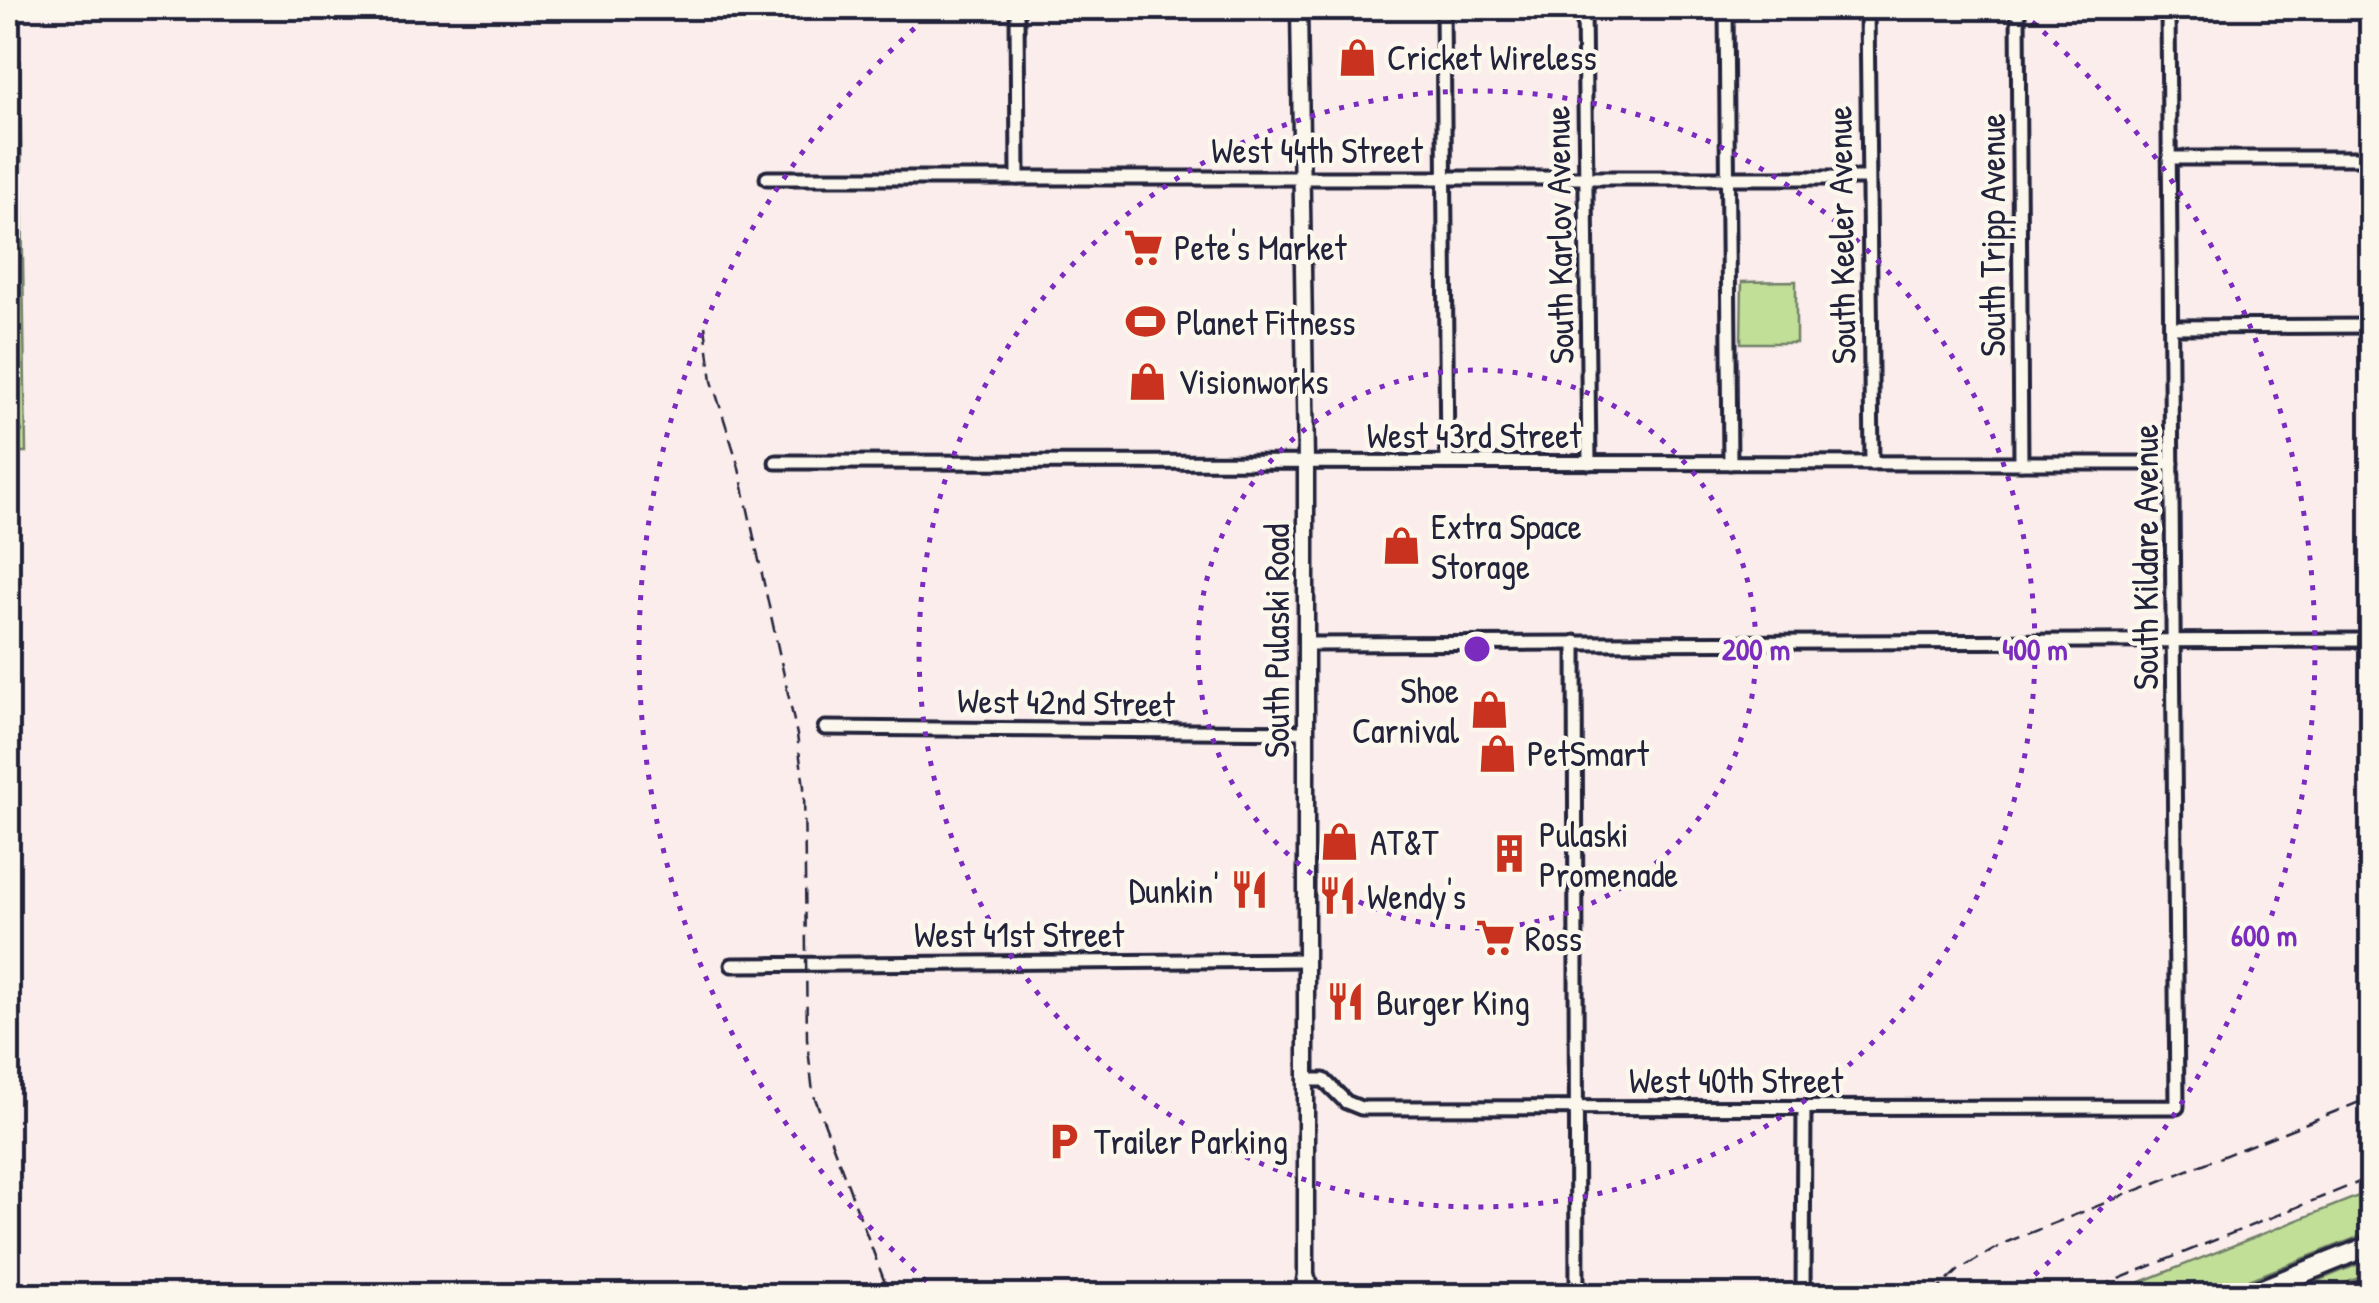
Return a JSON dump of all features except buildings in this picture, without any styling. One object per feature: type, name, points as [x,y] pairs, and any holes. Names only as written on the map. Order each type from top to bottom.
[{"type":"highway","points":[[2245,1296],[2372,1245]]},
{"type":"highway","points":[[2351,1296],[2372,1287]]},
{"type":"main road","name":"South Pulaski Road","points":[[1299,8],[1306,462],[1306,1275],[1302,1296]]},
{"type":"main road","name":"South Pulaski Road","points":[[1306,1275],[1312,1296]]},
{"type":"street","points":[[1017,8],[1018,178]]},
{"type":"street","points":[[1443,8],[1447,462]]},
{"type":"street","name":"South Karlov Avenue","points":[[1584,8],[1589,463]]},
{"type":"street","points":[[1726,8],[1730,463]]},
{"type":"street","name":"South Keeler Avenue","points":[[1866,8],[1872,463]]},
{"type":"street","name":"South Tripp Avenue","points":[[2018,8],[2021,463]]},
{"type":"street","name":"South Kildare Avenue","points":[[2168,8],[2177,1106]]},
{"type":"street","points":[[2170,158],[2372,158]]},
{"type":"street","name":"West 44th Street","points":[[767,178],[1868,178]]},
{"type":"street","points":[[8,312],[10,430]]},
{"type":"street","points":[[2171,327],[2372,326]]},
{"type":"street","name":"West 43rd Street","points":[[776,462],[2172,463]]},
{"type":"street","points":[[1306,644],[2372,640]]},
{"type":"street","points":[[1575,642],[1577,1296]]},
{"type":"street","name":"West 42nd Street","points":[[824,728],[1306,732]]},
{"type":"street","name":"West 41st Street","points":[[732,965],[1306,960]]},
{"type":"street","name":"West 40th Street","points":[[1306,1080],[1324,1080],[1346,1102],[1361,1108],[2177,1106]]},
{"type":"street","points":[[1803,1296],[1804,1108]]},
{"type":"green space","points":[[10,8],[19,8],[26,452],[16,452],[16,441],[22,431],[16,419]]},
{"type":"green space","points":[[1796,281],[1796,343],[1741,343],[1742,282]]},
{"type":"green space","points":[[2371,1191],[2371,1232],[2211,1295],[2108,1295]]},
{"type":"green space","points":[[2371,1259],[2371,1273],[2316,1295],[2282,1295]]},
{"type":"railway","points":[[705,326],[712,381],[738,464],[797,735],[804,787],[807,1039],[813,1093],[890,1296]]},
{"type":"railway","points":[[1931,1296],[1959,1270],[2007,1242],[2372,1097]]},
{"type":"railway","points":[[2076,1296],[2372,1177]]},
{"type":"place","name":"Cricket Wireless","points":[[1357,57]]},
{"type":"place","name":"Pete's Market","points":[[1144,247]]},
{"type":"place","name":"Planet Fitness","points":[[1146,322]]},
{"type":"place","name":"Visionworks","points":[[1148,381]]},
{"type":"place","name":"Extra Space Storage","points":[[1401,546]]},
{"type":"place","name":"Shoe Carnival","points":[[1489,710]]},
{"type":"place","name":"PetSmart","points":[[1497,753]]},
{"type":"place","name":"AT&T","points":[[1340,842]]},
{"type":"place","name":"Pulaski Promenade","points":[[1509,854]]},
{"type":"place","name":"Dunkin'","points":[[1249,890]]},
{"type":"place","name":"Wendy's","points":[[1337,896]]},
{"type":"place","name":"Ross","points":[[1495,938]]},
{"type":"place","name":"Burger King","points":[[1346,1002]]},
{"type":"place","name":"Trailer Parking","points":[[1064,1141]]}]
